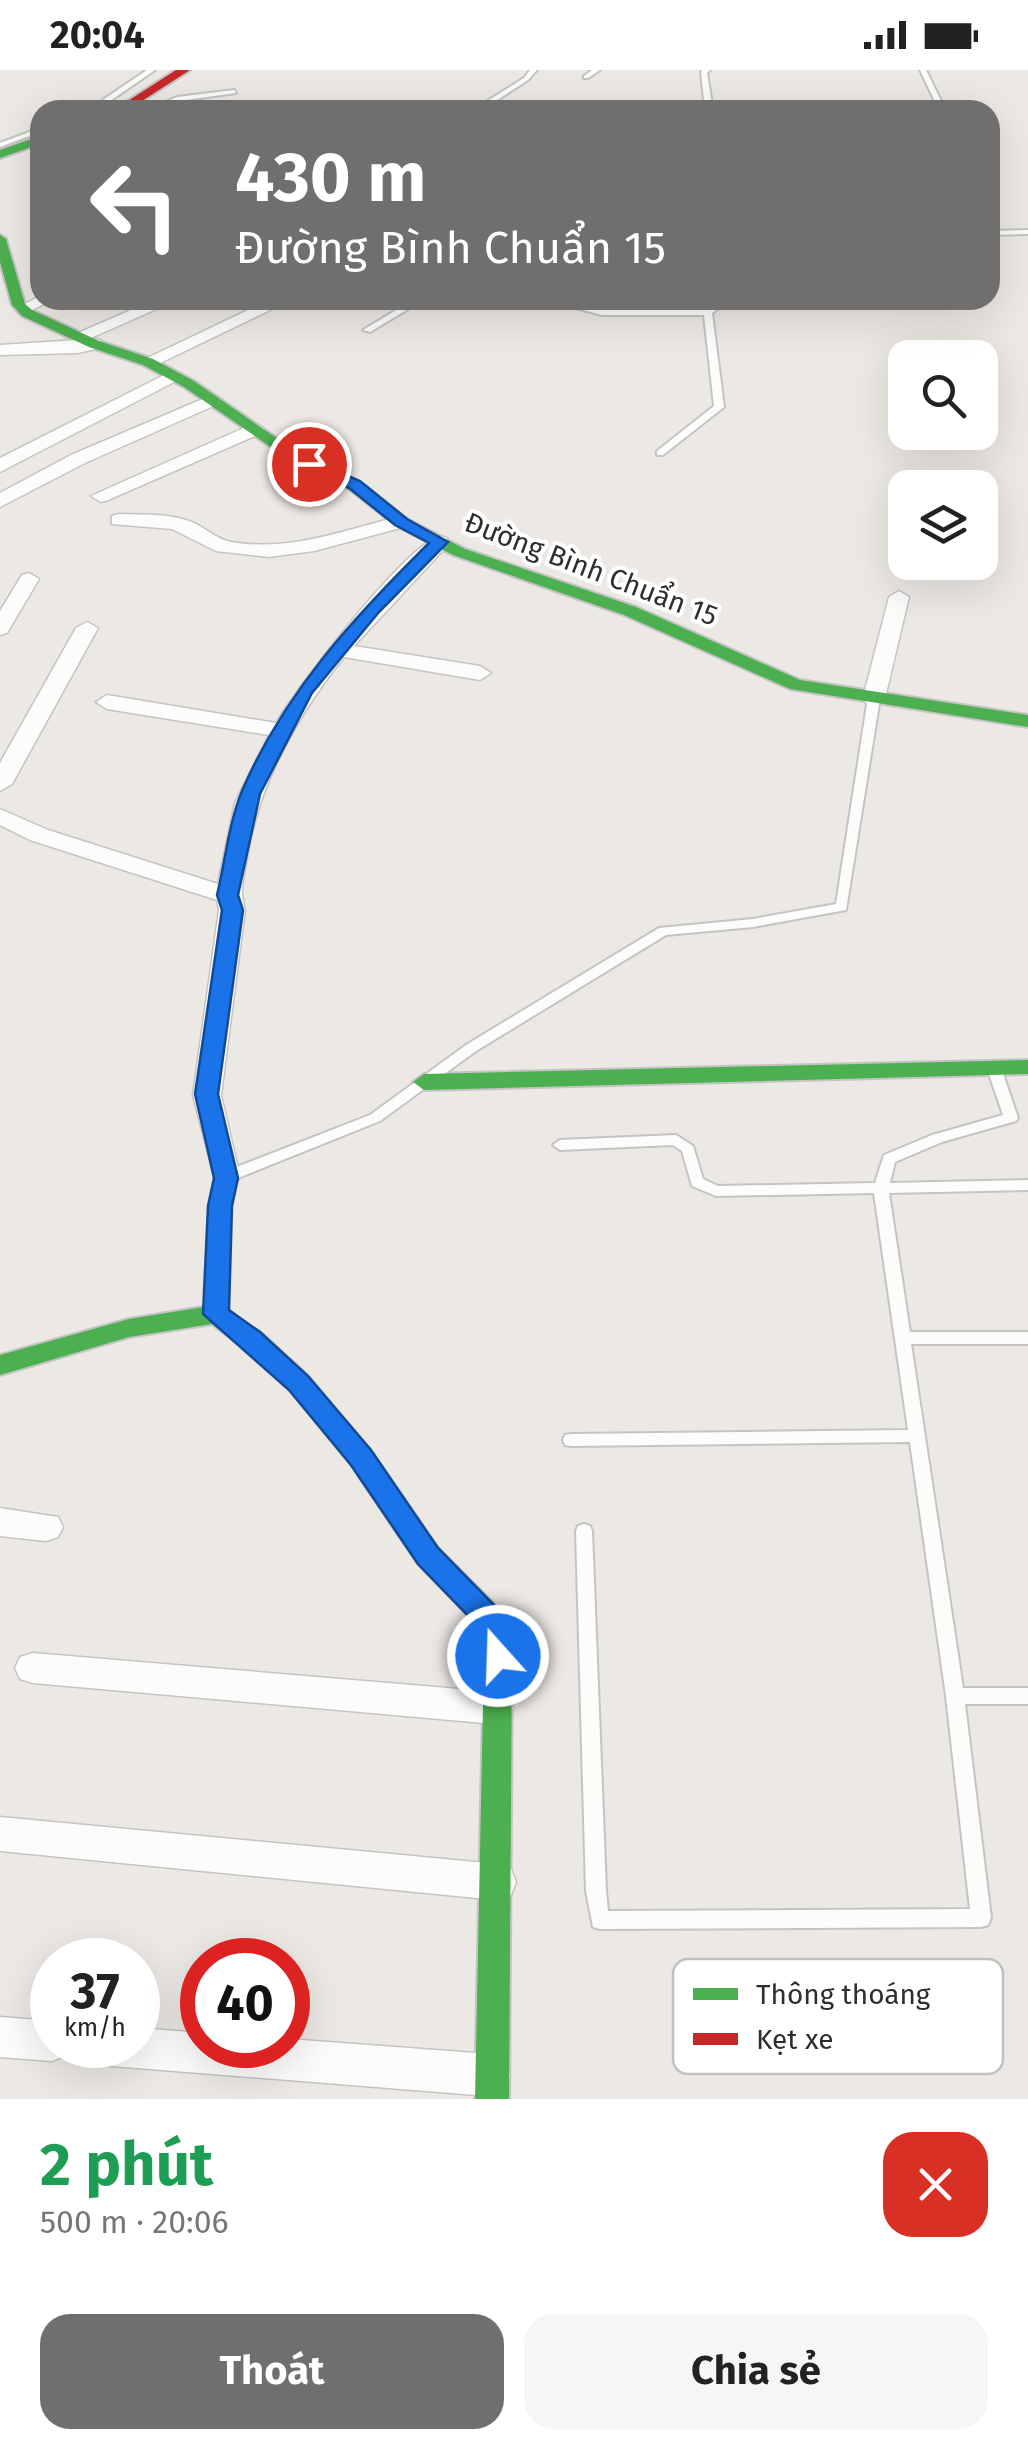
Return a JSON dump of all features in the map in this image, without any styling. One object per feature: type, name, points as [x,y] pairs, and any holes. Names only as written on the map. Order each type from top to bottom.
[{"type":"street","points":[[138,100],[184,70]]},
{"type":"street","points":[[0,154],[30,144]]},
{"type":"street","points":[[0,238],[22,308],[30,305]]},
{"type":"street","name":"Đường Bình Chuẩn 15","points":[[22,308],[37,320],[148,362],[296,458],[354,485],[401,522],[440,542],[630,610],[796,685],[1028,722]]},
{"type":"street","points":[[0,350],[78,348],[149,310]]},
{"type":"street","points":[[148,362],[260,310]]},
{"type":"street","points":[[0,466],[172,376]]},
{"type":"street","points":[[0,501],[78,459],[212,400]]},
{"type":"street","points":[[102,496],[255,429]]},
{"type":"street","points":[[119,520],[190,528],[221,546],[258,550],[328,544],[401,522]]},
{"type":"street","points":[[226,1178],[207,1094],[232,910],[228,895],[250,794],[304,692],[372,608],[440,542]]},
{"type":"street","points":[[0,629],[29,579]]},
{"type":"street","points":[[874,698],[899,597]]},
{"type":"street","points":[[0,784],[87,628]]},
{"type":"street","points":[[338,650],[480,673]]},
{"type":"street","points":[[107,702],[283,731]]},
{"type":"street","points":[[0,816],[40,835],[228,895]]},
{"type":"street","points":[[424,1082],[1028,1067]]},
{"type":"street","points":[[0,1365],[128,1328],[216,1314],[298,1383],[361,1458],[428,1556],[484,1613],[498,1656],[497,1882],[490,2087],[160,2052]]},
{"type":"street","points":[[0,1522],[46,1527]]},
{"type":"street","points":[[33,1668],[495,1708]]},
{"type":"street","points":[[0,1834],[497,1882]]},
{"type":"street","points":[[0,2038],[30,2040]]},
{"type":"lane","points":[[107,100],[152,70]]},
{"type":"lane","points":[[492,100],[534,70]]},
{"type":"lane","points":[[586,78],[597,70]]},
{"type":"lane","points":[[707,70],[704,72],[708,100]]},
{"type":"lane","points":[[923,70],[939,100]]},
{"type":"lane","points":[[178,100],[234,92]]},
{"type":"lane","points":[[0,145],[30,134]]},
{"type":"lane","points":[[1000,233],[1028,232]]},
{"type":"lane","points":[[367,330],[402,310]]},
{"type":"lane","points":[[593,310],[711,310]]},
{"type":"lane","points":[[660,453],[719,407],[708,312]]},
{"type":"lane","points":[[216,1314],[220,1206],[226,1178],[376,1118],[471,1048],[664,931],[842,907],[874,698]]},
{"type":"lane","points":[[584,1531],[600,1920],[981,1918],[955,1696],[881,1188],[889,1158],[938,1138],[1012,1118],[994,1068]]},
{"type":"lane","points":[[560,1145],[676,1140],[688,1150],[698,1182],[716,1191],[1028,1185]]},
{"type":"lane","points":[[903,1338],[1028,1338]]},
{"type":"lane","points":[[572,1440],[917,1436]]},
{"type":"lane","points":[[955,1696],[1028,1696]]},
{"type":"traffic: fast","points":[[0,154],[30,144]]},
{"type":"traffic: fast","points":[[0,239],[19,305],[27,313],[94,344],[148,362],[189,384],[296,458],[354,485],[401,522],[459,552],[630,611],[796,685],[1028,721]]},
{"type":"traffic: fast","points":[[424,1082],[1028,1067]]},
{"type":"traffic: fast","points":[[0,1365],[129,1328],[216,1314],[251,1339],[299,1383],[361,1458],[428,1556],[484,1613],[498,1656],[492,2099]]},
{"type":"traffic: jam","points":[[136,100],[184,70]]},
{"type":"route","points":[[309,464],[354,485],[401,522],[440,542],[372,608],[304,692],[250,794],[228,895],[232,910],[207,1094],[226,1178],[220,1206],[216,1314],[298,1383],[361,1458],[428,1556],[484,1613],[498,1656]]}]
